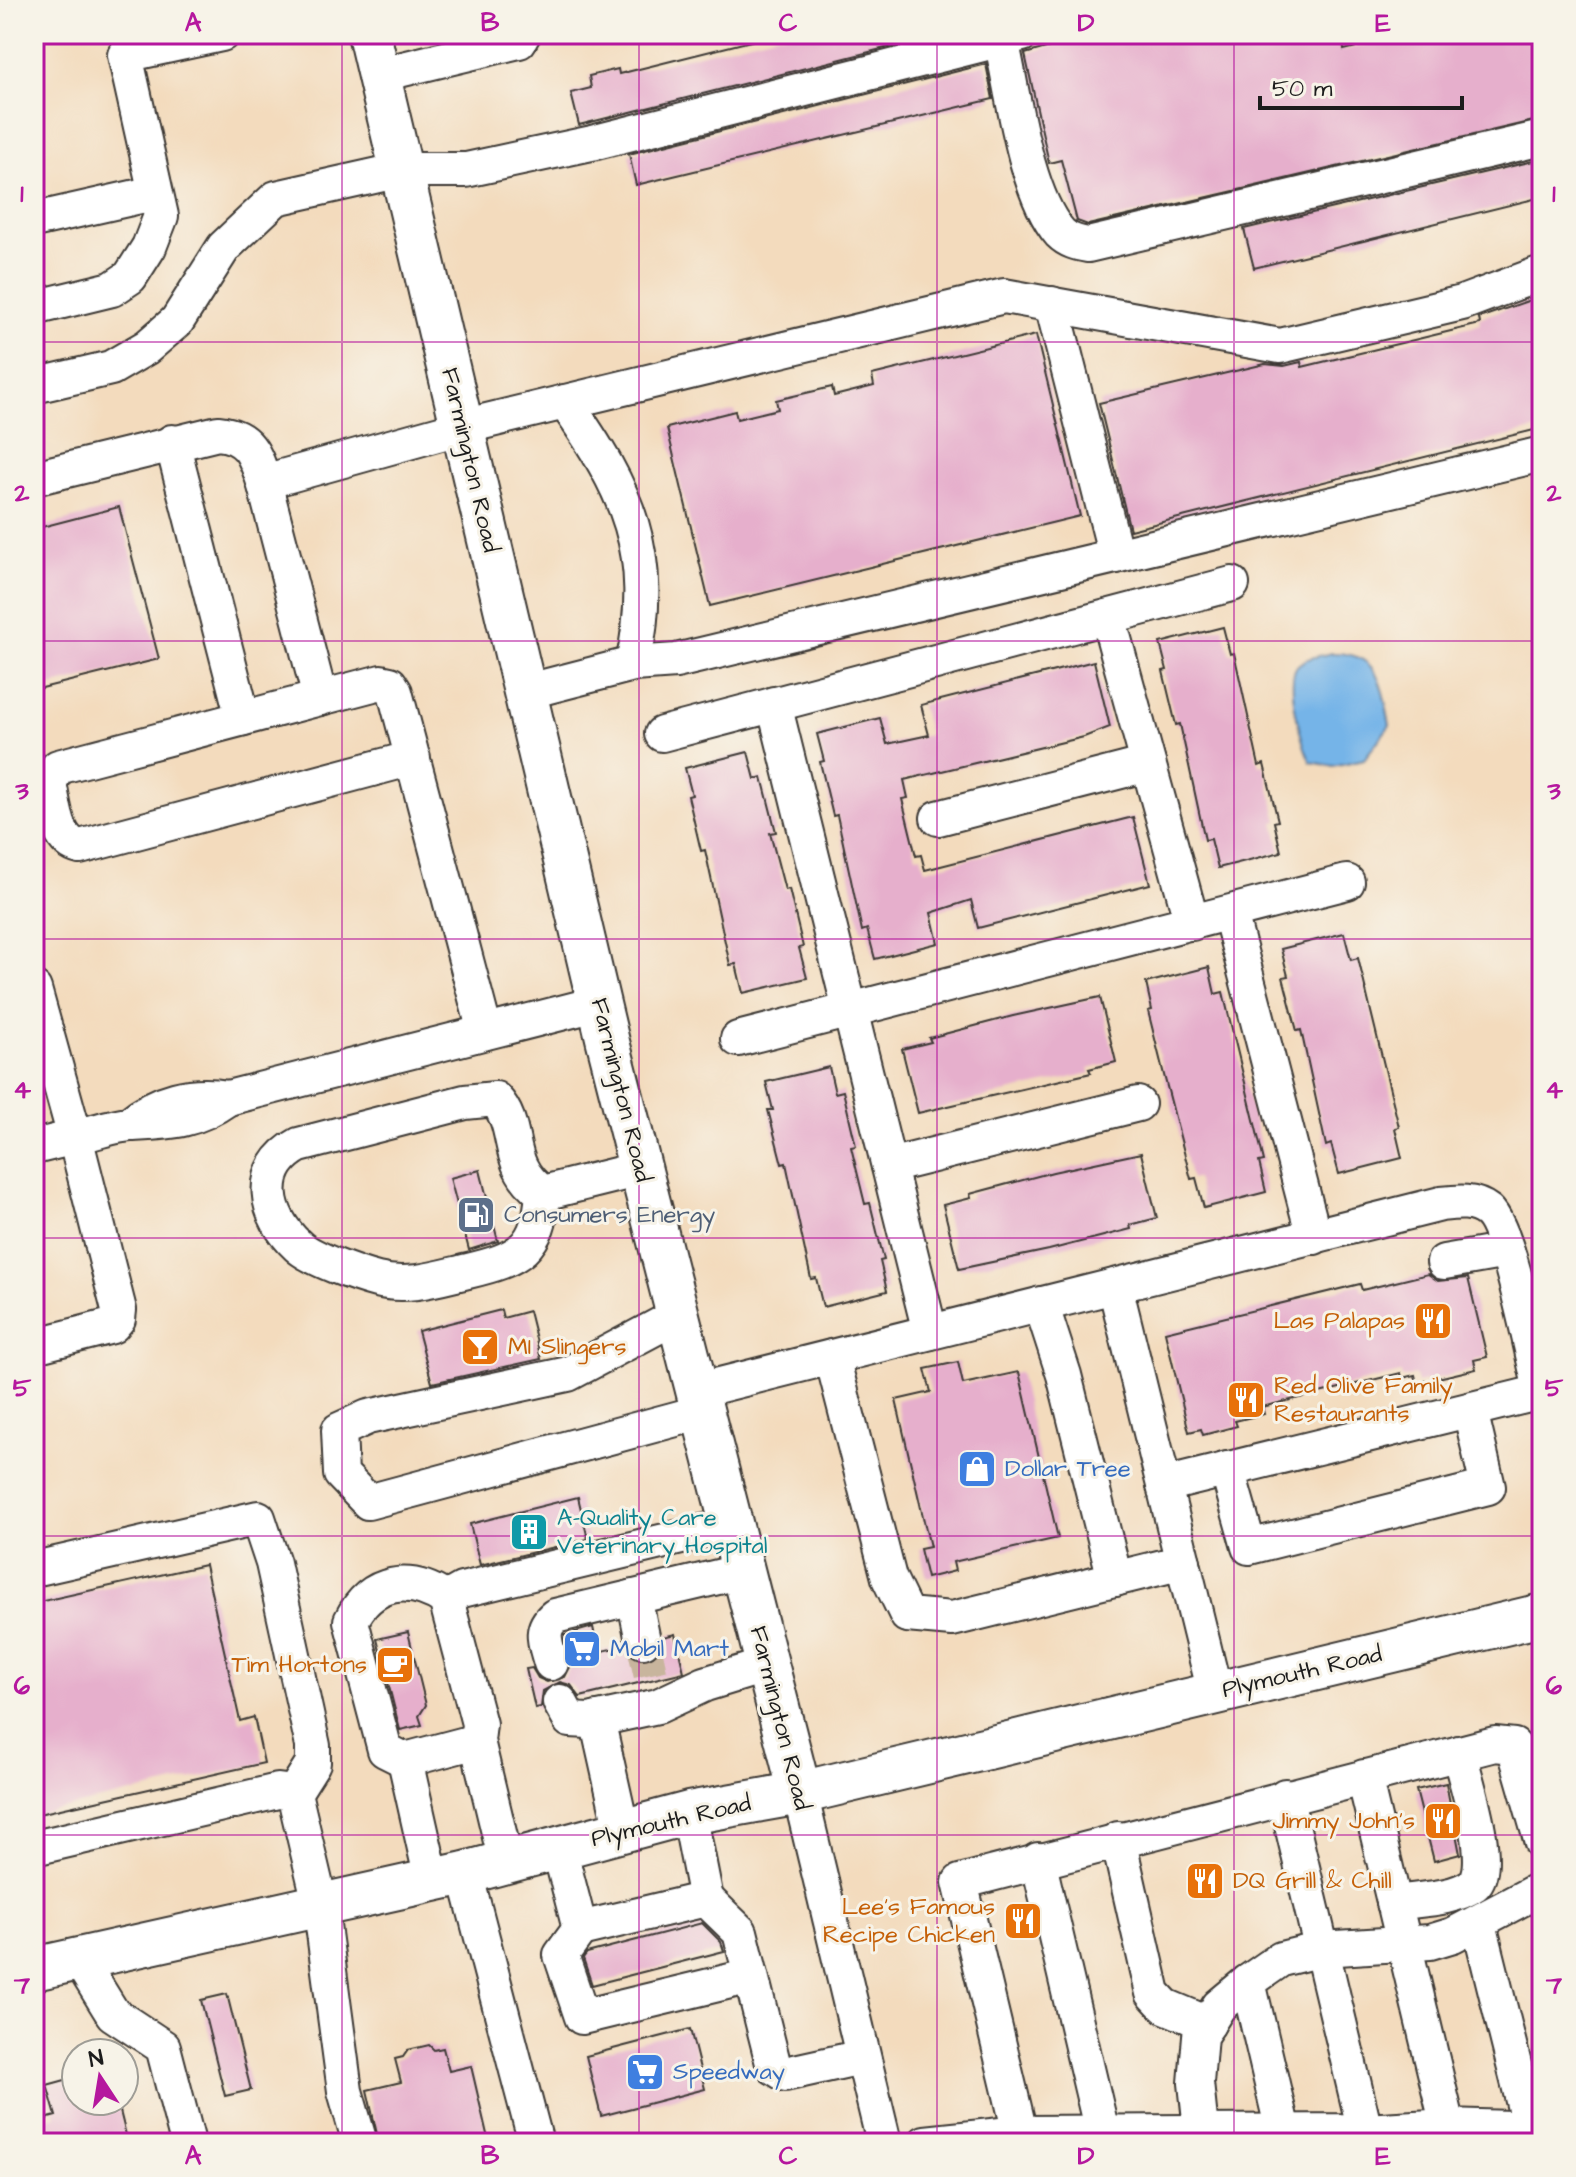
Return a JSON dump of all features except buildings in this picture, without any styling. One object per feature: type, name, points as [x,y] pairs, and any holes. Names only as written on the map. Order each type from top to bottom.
[{"type":"main road","name":"Farmington Road","points":[[369,34],[640,1169],[800,1793]]},
{"type":"main road","name":"Plymouth Road","points":[[34,1969],[449,1876],[689,1813],[800,1793],[1542,1615]]},
{"type":"street","points":[[378,75],[519,41],[523,34]]},
{"type":"street","points":[[34,308],[112,289],[130,277],[149,247],[161,216],[122,45],[209,35]]},
{"type":"street","points":[[34,386],[111,368],[147,347],[177,321],[224,247],[276,198],[401,170],[466,170],[494,164],[1012,37],[1036,192],[1060,232],[1072,241],[1088,245],[1542,138]]},
{"type":"street","points":[[34,220],[154,193]]},
{"type":"street","points":[[264,482],[462,427],[1004,296],[1280,346],[1462,303],[1542,273]]},
{"type":"street","points":[[1052,304],[1116,556]]},
{"type":"street","points":[[565,402],[615,478],[633,525],[642,579],[642,620],[633,664]]},
{"type":"street","points":[[34,478],[201,434],[235,435],[255,454],[320,698]]},
{"type":"street","points":[[172,442],[243,718]]},
{"type":"street","points":[[525,692],[633,664],[676,661],[1542,454]]},
{"type":"street","points":[[662,734],[1232,584]]},
{"type":"street","points":[[1108,617],[1192,923]]},
{"type":"street","points":[[413,758],[80,847],[69,845],[63,837],[49,783],[58,767],[381,682],[390,684],[413,758],[485,1032]]},
{"type":"street","points":[[774,704],[930,1332]]},
{"type":"street","points":[[938,818],[1148,764]]},
{"type":"street","points":[[738,1039],[1347,882]]},
{"type":"street","points":[[1230,913],[1314,1237]]},
{"type":"street","points":[[34,989],[75,1137],[118,1319],[112,1326],[34,1346]]},
{"type":"street","points":[[34,1147],[129,1124],[158,1126],[182,1120],[207,1113],[228,1098],[600,1003]]},
{"type":"street","points":[[495,1099],[507,1119],[517,1165],[531,1184],[543,1193],[541,1220],[522,1252],[494,1265],[402,1283],[355,1272],[299,1247],[277,1218],[269,1186],[270,1175],[284,1153],[299,1145],[465,1102],[495,1099]]},
{"type":"street","points":[[889,1166],[1138,1104]]},
{"type":"street","points":[[543,1193],[640,1169]]},
{"type":"street","points":[[677,1316],[568,1374],[368,1417],[339,1430],[341,1474],[368,1502],[832,1357],[1441,1204],[1468,1202],[1490,1212],[1507,1251],[1542,1393],[1164,1485]]},
{"type":"street","points":[[1444,1262],[1507,1251]]},
{"type":"street","points":[[1115,1286],[1215,1693]]},
{"type":"street","points":[[1041,1304],[1064,1375],[1115,1579]]},
{"type":"street","points":[[832,1357],[889,1578],[907,1615],[952,1619],[1183,1562]]},
{"type":"street","points":[[1227,1469],[1249,1547],[1488,1487],[1470,1410]]},
{"type":"street","points":[[34,1569],[258,1518],[273,1563],[313,1746],[313,1763],[294,1793],[320,1903],[345,2091],[360,2143]]},
{"type":"street","points":[[446,1599],[462,1590],[731,1525]]},
{"type":"street","points":[[551,1663],[543,1636],[546,1623],[555,1616],[743,1571]]},
{"type":"street","points":[[477,1741],[405,1760],[385,1750],[351,1621],[359,1604],[379,1590],[398,1584],[426,1587],[446,1599],[479,1724],[477,1741],[506,1862]]},
{"type":"street","points":[[634,1597],[643,1641]]},
{"type":"street","points":[[560,1702],[570,1720],[597,1719],[655,1694],[705,1684],[767,1665]]},
{"type":"street","points":[[597,1719],[622,1831]]},
{"type":"street","points":[[1003,2137],[960,1882],[1495,1744],[1514,1746],[1542,1843]]},
{"type":"street","points":[[1394,1903],[1446,1896],[1473,1885],[1482,1873],[1482,1853],[1459,1753]]},
{"type":"street","points":[[405,1760],[449,1876],[536,2143]]},
{"type":"street","points":[[1364,1777],[1448,2126]]},
{"type":"street","points":[[34,1848],[278,1791],[294,1793]]},
{"type":"street","name":"Farmington Road","points":[[800,1793],[884,2143]]},
{"type":"street","points":[[1285,1796],[1365,2131]]},
{"type":"street","points":[[689,1813],[706,1899],[740,1932],[774,2067],[785,2074],[862,2057]]},
{"type":"street","points":[[1118,1839],[1153,1993],[1165,2006],[1208,2024]]},
{"type":"street","points":[[559,1848],[580,1929]]},
{"type":"street","points":[[1038,1860],[1102,2132]]},
{"type":"street","points":[[1201,2130],[1196,2083],[1200,2036],[1219,2006],[1248,1982],[1281,1959],[1322,1949],[1430,1942],[1479,1924],[1542,1888]]},
{"type":"street","points":[[706,1899],[580,1929],[561,1955],[582,2017],[751,1976]]},
{"type":"street","points":[[925,2143],[1102,2132],[1365,2131],[1448,2126],[1536,2129],[1479,1924]]},
{"type":"street","points":[[79,1959],[113,2014],[163,2047],[188,2143]]},
{"type":"street","points":[[1248,1982],[1283,2131]]},
{"type":"water","points":[[1332,653],[1348,654],[1369,665],[1381,685],[1390,725],[1364,759],[1333,766],[1311,762],[1299,729],[1293,685],[1300,663]]},
{"type":"tunnel","points":[[643,1641],[652,1681]]},
{"type":"place","name":"Consumers Energy","points":[[476,1215]]},
{"type":"place","name":"Las Palapas","points":[[1433,1321]]},
{"type":"place","name":"MI Slingers","points":[[480,1347]]},
{"type":"place","name":"Red Olive Family Restaurants","points":[[1246,1400]]},
{"type":"place","name":"Dollar Tree","points":[[977,1469]]},
{"type":"place","name":"A-Quality Care Veterinary Hospital","points":[[529,1532]]},
{"type":"place","name":"Mobil Mart","points":[[582,1649]]},
{"type":"place","name":"Tim Hortons","points":[[395,1665]]},
{"type":"place","name":"Jimmy John's","points":[[1443,1821]]},
{"type":"place","name":"DQ Grill & Chill","points":[[1205,1881]]},
{"type":"place","name":"Lee's Famous Recipe Chicken","points":[[1023,1921]]},
{"type":"place","name":"Speedway","points":[[645,2072]]}]
